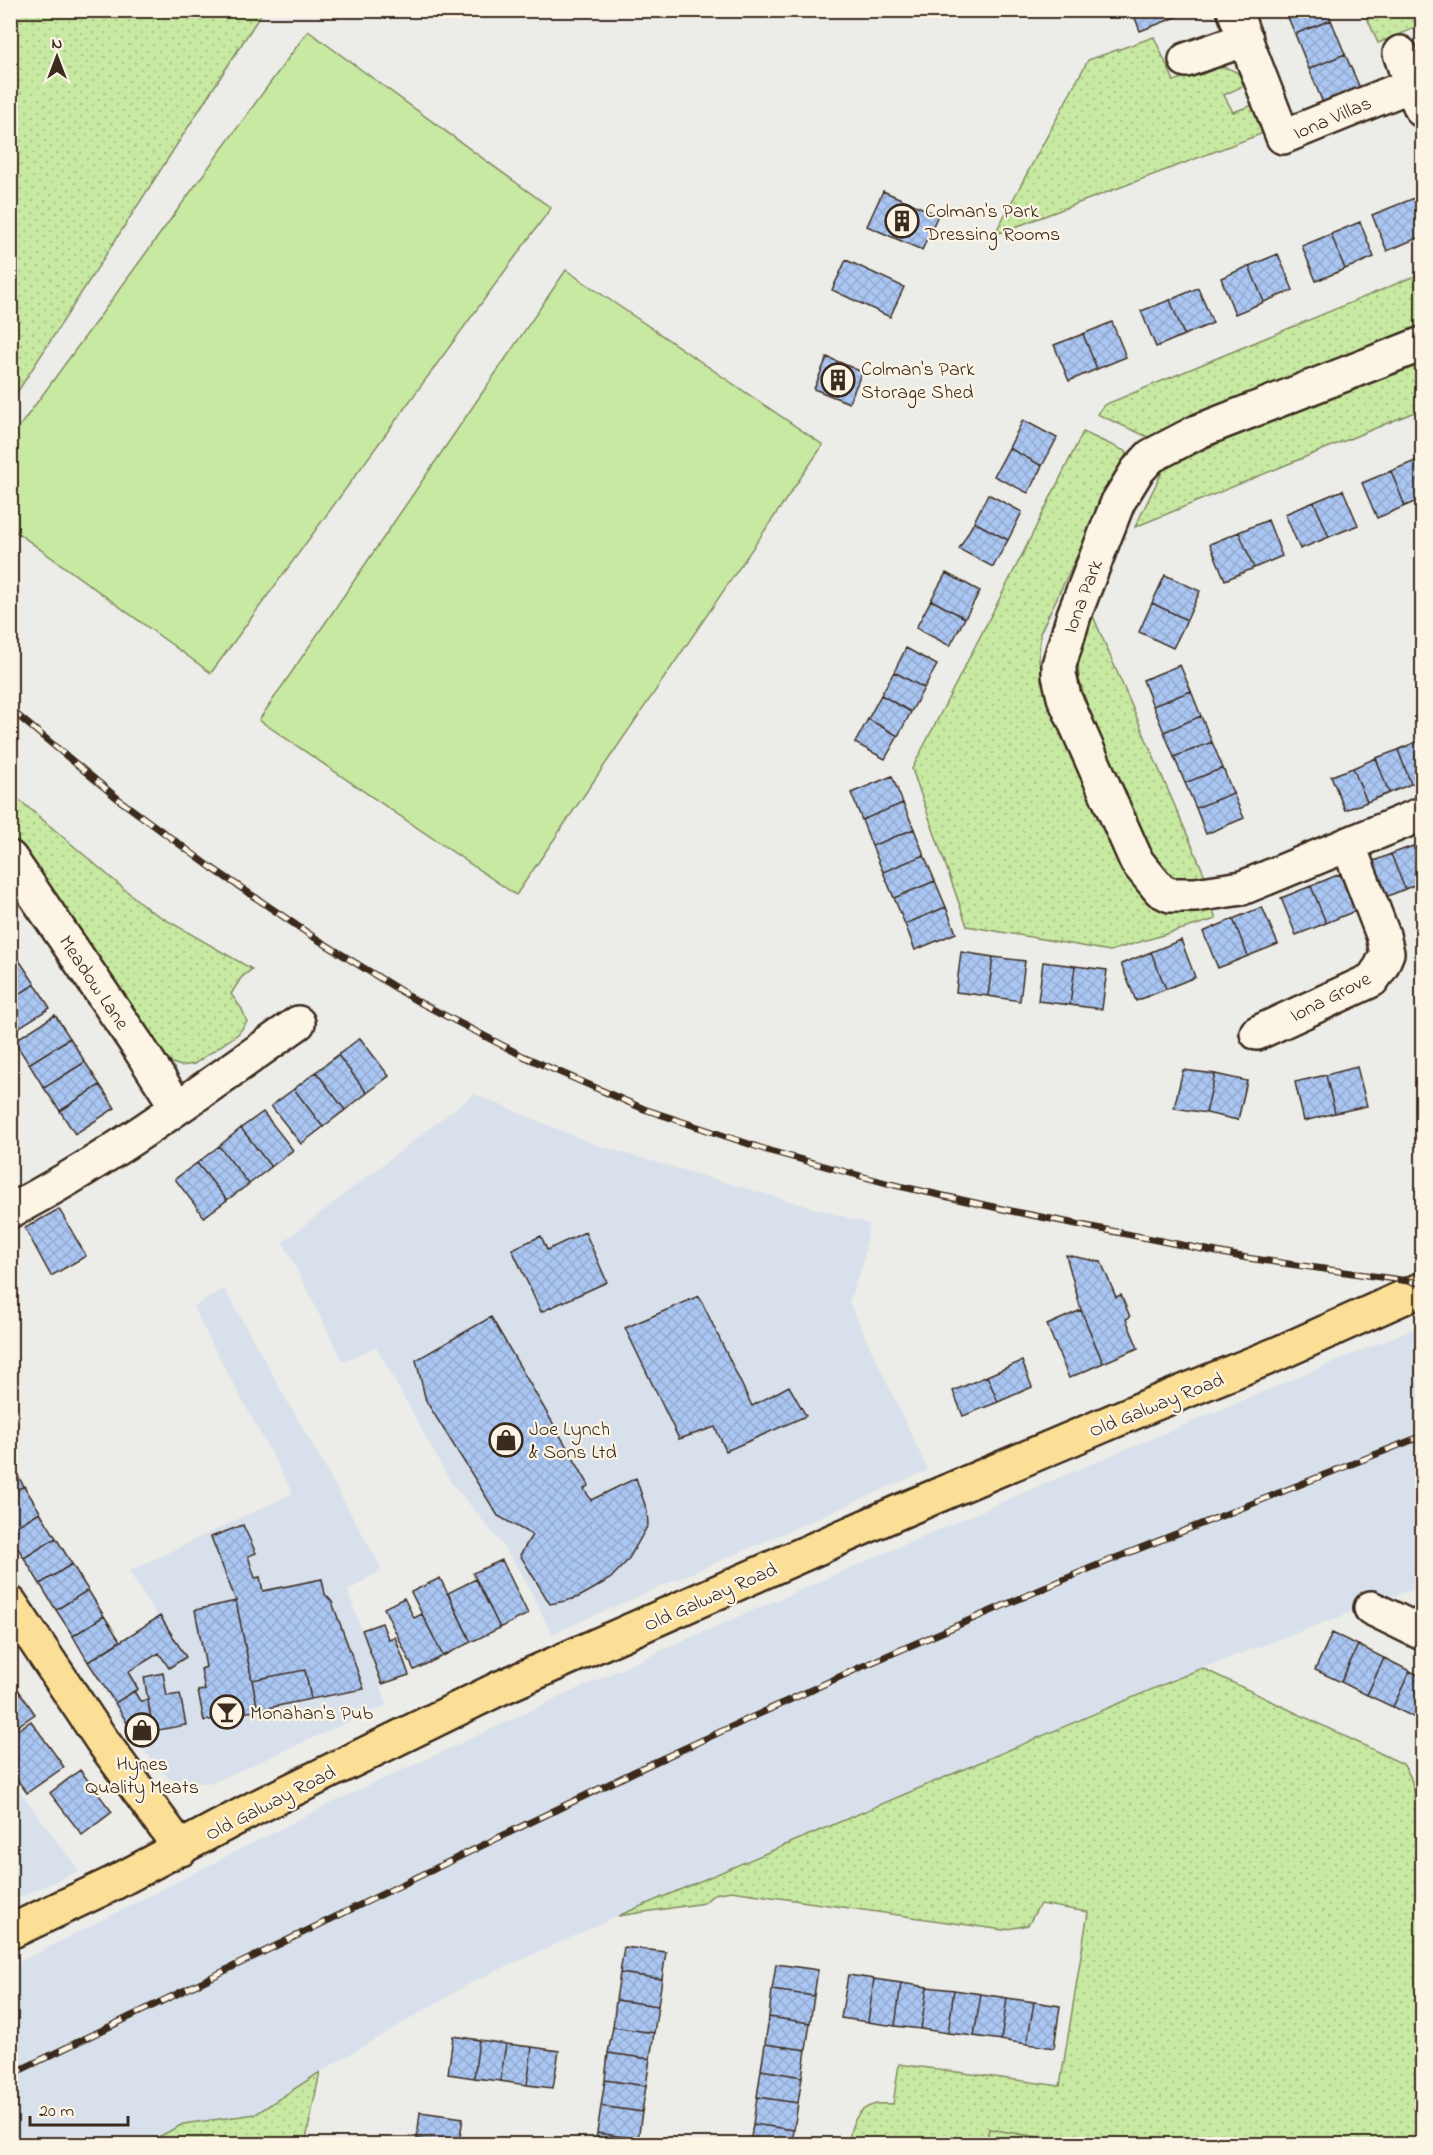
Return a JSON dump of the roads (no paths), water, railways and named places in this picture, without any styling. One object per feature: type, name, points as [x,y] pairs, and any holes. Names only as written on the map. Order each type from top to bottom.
[{"type":"main road","name":"Old Galway Road","points":[[10,1932],[181,1849],[255,1808],[498,1689],[901,1511],[1277,1354],[1422,1289]]},
{"type":"main road","points":[[10,1603],[103,1742],[181,1849]]},
{"type":"street","name":"Iona Villas","points":[[1186,60],[1240,25],[1283,137],[1417,98],[1400,53]]},
{"type":"street","name":"Iona Park","points":[[1422,344],[1199,430],[1151,456],[1137,471],[1118,502],[1074,615],[1063,648],[1059,675],[1064,697],[1137,862],[1161,890],[1170,895],[1181,896],[1242,888],[1422,814]]},
{"type":"street","name":"Iona Grove","points":[[1257,1033],[1372,980],[1381,968],[1387,953],[1383,935],[1348,844]]},
{"type":"street","name":"Meadow Lane","points":[[10,858],[177,1107]]},
{"type":"street","points":[[10,1211],[57,1187],[298,1023]]},
{"type":"street","points":[[1371,1608],[1422,1633]]},
{"type":"railway","points":[[10,709],[122,802],[212,868],[312,936],[417,1001],[523,1056],[644,1109],[770,1151],[890,1184],[1016,1212],[1247,1258],[1422,1283]]},
{"type":"railway","points":[[10,2075],[642,1768],[861,1667],[1093,1567],[1422,1436]]},
{"type":"place","name":"Colman's Park Dressing Rooms","points":[[902,221]]},
{"type":"place","name":"Colman's Park Storage Shed","points":[[838,380]]},
{"type":"place","name":"Joe Lynch & Sons Ltd","points":[[506,1440]]},
{"type":"place","name":"Monahan's Pub","points":[[227,1712]]},
{"type":"place","name":"Hynes Quality Meats","points":[[142,1730]]}]
